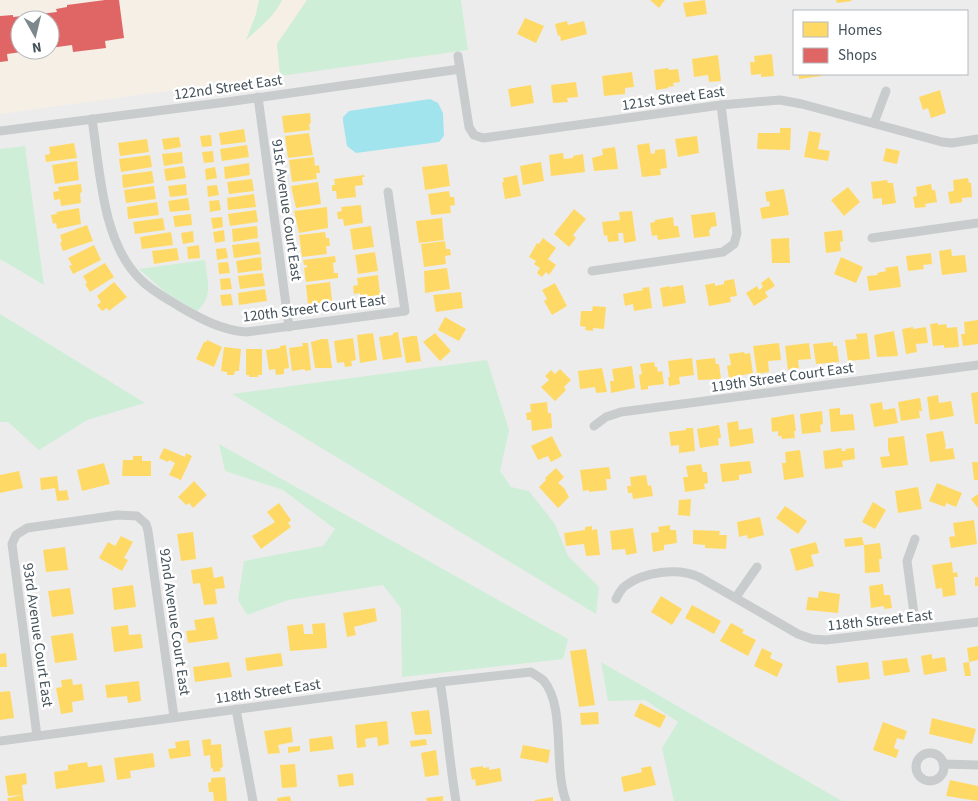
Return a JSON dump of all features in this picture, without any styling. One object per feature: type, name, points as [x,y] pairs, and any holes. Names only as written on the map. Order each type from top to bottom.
[{"type":"street","points":[[458,56],[460,69]]},
{"type":"street","name":"122nd Street East","points":[[0,131],[460,69]]},
{"type":"street","name":"121st Street East","points":[[460,69],[468,123],[474,134],[488,139],[721,105],[780,100],[802,104],[942,142],[952,143],[978,140]]},
{"type":"street","points":[[874,123],[886,91]]},
{"type":"street","name":"91st Avenue Court East","points":[[258,97],[289,327]]},
{"type":"street","points":[[592,271],[723,252],[734,244],[737,233],[721,105]]},
{"type":"street","name":"120th Street Court East","points":[[92,119],[109,222],[118,246],[129,266],[160,295],[217,326],[238,332],[289,327],[405,310],[388,192]]},
{"type":"street","points":[[872,238],[978,223]]},
{"type":"street","name":"119th Street Court East","points":[[594,426],[606,417],[621,412],[978,365]]},
{"type":"street","name":"92nd Avenue Court East","points":[[15,538],[21,531],[27,528],[118,515],[137,516],[146,524],[174,718]]},
{"type":"street","name":"93rd Avenue Court East","points":[[15,538],[12,549],[37,736]]},
{"type":"street","points":[[915,539],[907,561],[916,629]]},
{"type":"street","points":[[736,597],[757,567]]},
{"type":"street","name":"118th Street East","points":[[616,599],[623,588],[632,582],[655,574],[677,571],[692,574],[736,597],[798,634],[812,639],[826,640],[978,622]]},
{"type":"street","name":"118th Street East","points":[[0,741],[440,682],[531,672],[538,676],[547,686],[554,703],[560,772],[566,801]]},
{"type":"street","points":[[440,682],[456,801]]},
{"type":"street","points":[[236,709],[253,801]]},
{"type":"street","points":[[943,764],[978,765]]},
{"type":"shaded area","points":[[0,0],[461,0],[468,50],[0,114]]},
{"type":"green space","points":[[259,0],[282,0],[271,17],[246,40],[256,14]]},
{"type":"green space","points":[[307,0],[461,0],[468,50],[280,76],[277,44]]},
{"type":"green space","points":[[25,146],[44,285],[0,259],[0,149]]},
{"type":"green space","points":[[205,260],[208,294],[206,300],[197,311],[166,293],[139,269]]},
{"type":"green space","points":[[0,314],[145,403],[87,420],[39,450],[8,422],[0,422]]},
{"type":"green space","points":[[487,360],[509,430],[500,471],[511,487],[529,491],[555,524],[568,556],[599,587],[596,614],[232,394]]},
{"type":"green space","points":[[219,444],[568,639],[563,659],[402,677],[401,608],[383,585],[288,600],[247,615],[238,600],[244,561],[323,546],[335,529],[283,490],[225,471]]},
{"type":"green space","points":[[601,662],[842,801],[674,801],[662,748],[678,722],[645,700],[608,701]]},
{"type":"water","points":[[430,99],[438,103],[443,113],[444,136],[439,142],[356,153],[347,146],[343,117],[349,111]]},
{"type":"building: Homes","points":[[650,0],[665,0],[659,8]]},
{"type":"building: Homes","points":[[705,0],[707,14],[686,17],[683,3]]},
{"type":"building: Homes","points":[[836,0],[851,0],[852,1],[837,3]]},
{"type":"building: Homes","points":[[525,18],[544,26],[536,43],[517,34]]},
{"type":"building: Homes","points":[[567,21],[568,25],[584,21],[587,34],[561,41],[555,24]]},
{"type":"building: Homes","points":[[772,54],[774,76],[761,77],[761,74],[751,75],[750,62],[755,62],[754,56]]},
{"type":"building: Homes","points":[[718,55],[721,81],[709,82],[708,75],[694,77],[692,59]]},
{"type":"building: Homes","points":[[668,68],[669,70],[678,69],[680,82],[673,83],[674,86],[668,88],[656,90],[654,70]]},
{"type":"building: Homes","points":[[632,72],[634,87],[625,88],[625,94],[604,96],[602,76]]},
{"type":"building: Homes","points":[[798,75],[822,76],[799,79]]},
{"type":"building: Homes","points":[[576,82],[578,97],[567,98],[568,102],[553,103],[551,85]]},
{"type":"building: Homes","points":[[531,85],[534,103],[511,107],[508,89]]},
{"type":"building: Homes","points":[[940,90],[946,113],[931,118],[928,108],[923,110],[919,97]]},
{"type":"building: Homes","points":[[310,113],[310,130],[284,133],[282,116]]},
{"type":"building: Homes","points":[[780,128],[791,128],[790,150],[757,149],[758,133],[780,133]]},
{"type":"building: Homes","points":[[244,129],[246,142],[221,145],[219,133]]},
{"type":"building: Homes","points":[[809,131],[821,133],[818,149],[830,151],[828,161],[804,157]]},
{"type":"building: Homes","points":[[309,133],[313,155],[288,158],[285,136]]},
{"type":"building: Homes","points":[[211,135],[212,146],[202,147],[200,136]]},
{"type":"building: Homes","points":[[697,136],[699,153],[678,157],[675,139]]},
{"type":"building: Homes","points":[[179,137],[181,147],[164,150],[162,139]]},
{"type":"building: Homes","points":[[147,139],[149,152],[120,156],[118,143]]},
{"type":"building: Homes","points":[[74,143],[77,158],[46,162],[45,155],[50,154],[49,147]]},
{"type":"building: Homes","points":[[649,143],[651,154],[655,153],[655,150],[665,149],[667,168],[660,169],[661,175],[642,177],[637,145]]},
{"type":"building: Homes","points":[[247,145],[249,157],[222,161],[220,149]]},
{"type":"building: Homes","points":[[615,147],[618,169],[594,171],[592,158],[603,155],[602,149]]},
{"type":"building: Homes","points":[[886,148],[900,151],[897,164],[883,161]]},
{"type":"building: Homes","points":[[213,151],[214,162],[204,163],[202,152]]},
{"type":"building: Homes","points":[[182,152],[183,163],[164,166],[162,154]]},
{"type":"building: Homes","points":[[563,153],[564,159],[583,154],[585,172],[551,176],[549,155]]},
{"type":"building: Homes","points":[[150,155],[152,167],[121,172],[119,159]]},
{"type":"building: Homes","points":[[314,157],[315,166],[319,165],[320,173],[316,173],[317,179],[292,182],[289,160]]},
{"type":"building: Homes","points":[[77,161],[79,180],[55,184],[52,165]]},
{"type":"building: Homes","points":[[541,162],[544,181],[523,185],[520,166]]},
{"type":"building: Homes","points":[[249,163],[250,175],[225,179],[224,167]]},
{"type":"building: Homes","points":[[447,164],[450,186],[425,190],[422,167]]},
{"type":"building: Homes","points":[[184,166],[186,178],[166,181],[164,169]]},
{"type":"building: Homes","points":[[215,167],[217,178],[206,180],[205,169]]},
{"type":"building: Homes","points":[[152,171],[154,183],[123,188],[122,175]]},
{"type":"building: Homes","points":[[364,175],[365,177],[362,177],[363,185],[355,186],[356,197],[337,199],[336,191],[332,191],[332,185],[335,185],[334,179]]},
{"type":"building: Homes","points":[[517,175],[521,196],[505,199],[503,178]]},
{"type":"building: Homes","points":[[968,178],[969,183],[971,183],[972,197],[962,198],[962,202],[950,204],[948,192],[954,191],[953,180]]},
{"type":"building: Homes","points":[[252,179],[254,191],[229,194],[227,182]]},
{"type":"building: Homes","points":[[887,180],[888,183],[893,183],[896,203],[882,205],[882,198],[873,199],[871,182]]},
{"type":"building: Homes","points":[[318,182],[321,204],[296,208],[291,186]]},
{"type":"building: Homes","points":[[81,184],[81,203],[61,206],[60,199],[54,200],[53,192],[59,191],[58,187]]},
{"type":"building: Homes","points":[[186,184],[187,195],[170,197],[168,186]]},
{"type":"building: Homes","points":[[931,184],[932,190],[935,190],[937,202],[925,204],[926,207],[915,208],[913,197],[917,196],[916,187]]},
{"type":"building: Homes","points":[[217,185],[219,195],[208,197],[207,186]]},
{"type":"building: Homes","points":[[154,186],[156,199],[126,203],[124,190]]},
{"type":"building: Homes","points":[[848,187],[860,202],[844,216],[831,200]]},
{"type":"building: Homes","points":[[784,189],[789,215],[762,219],[760,208],[770,206],[765,192]]},
{"type":"building: Homes","points":[[449,191],[450,197],[454,197],[455,205],[450,206],[451,213],[431,215],[428,194]]},
{"type":"building: Homes","points":[[254,194],[256,207],[228,210],[227,198]]},
{"type":"building: Homes","points":[[188,198],[190,210],[170,212],[168,201]]},
{"type":"building: Homes","points":[[219,200],[221,210],[210,212],[209,201]]},
{"type":"building: Homes","points":[[157,202],[159,215],[128,219],[127,207]]},
{"type":"building: Homes","points":[[361,205],[363,223],[344,226],[343,219],[338,219],[337,212],[342,211],[341,207]]},
{"type":"building: Homes","points":[[327,207],[328,228],[299,233],[294,211]]},
{"type":"building: Homes","points":[[79,208],[81,224],[57,229],[56,223],[53,224],[51,215],[57,214],[56,212]]},
{"type":"building: Homes","points":[[574,209],[586,219],[573,235],[576,238],[569,247],[554,234]]},
{"type":"building: Homes","points":[[256,210],[258,222],[230,226],[228,214]]},
{"type":"building: Homes","points":[[632,211],[636,241],[624,243],[623,233],[618,233],[619,241],[608,242],[607,235],[604,236],[602,222],[620,220],[619,212]]},
{"type":"building: Homes","points":[[715,212],[717,226],[711,227],[709,230],[710,236],[694,238],[691,215]]},
{"type":"building: Homes","points":[[191,214],[192,225],[175,227],[173,216]]},
{"type":"building: Homes","points":[[222,217],[223,227],[213,229],[211,218]]},
{"type":"building: Homes","points":[[673,217],[674,226],[678,226],[680,237],[658,240],[657,235],[652,236],[650,223],[655,222],[655,220]]},
{"type":"building: Homes","points":[[163,218],[165,230],[135,234],[133,222]]},
{"type":"building: Homes","points":[[442,218],[444,240],[419,243],[416,221]]},
{"type":"building: Homes","points":[[87,225],[93,241],[63,251],[60,235]]},
{"type":"building: Homes","points":[[257,226],[258,238],[233,242],[232,229]]},
{"type":"building: Homes","points":[[371,226],[374,247],[353,250],[350,229]]},
{"type":"building: Homes","points":[[224,230],[225,241],[215,243],[213,232]]},
{"type":"building: Homes","points":[[842,230],[843,241],[840,242],[841,251],[826,253],[824,232]]},
{"type":"building: Homes","points":[[193,231],[194,242],[183,244],[181,233]]},
{"type":"building: Homes","points":[[171,232],[173,245],[142,249],[140,237]]},
{"type":"building: Homes","points":[[325,232],[326,238],[329,238],[330,246],[326,246],[327,254],[302,257],[299,235]]},
{"type":"building: Homes","points":[[543,238],[556,248],[548,259],[556,265],[549,275],[546,272],[542,277],[537,273],[540,268],[534,264],[536,261],[529,257],[537,243],[539,244]]},
{"type":"building: Homes","points":[[789,238],[790,263],[772,263],[771,239]]},
{"type":"building: Homes","points":[[445,241],[446,249],[450,249],[451,255],[445,256],[446,264],[424,267],[421,244]]},
{"type":"building: Homes","points":[[259,242],[261,254],[234,258],[232,245]]},
{"type":"building: Homes","points":[[94,245],[101,260],[73,274],[69,266],[72,265],[68,258]]},
{"type":"building: Homes","points":[[199,245],[200,258],[188,259],[187,247]]},
{"type":"building: Homes","points":[[177,248],[179,260],[154,264],[152,251]]},
{"type":"building: Homes","points":[[226,248],[228,258],[217,260],[216,249]]},
{"type":"building: Homes","points":[[951,249],[952,256],[965,255],[967,272],[942,275],[939,251]]},
{"type":"building: Homes","points":[[375,252],[378,271],[358,274],[355,255]]},
{"type":"building: Homes","points":[[931,253],[932,264],[923,265],[924,269],[908,271],[906,256]]},
{"type":"building: Homes","points":[[335,256],[336,262],[333,263],[334,273],[338,273],[338,278],[306,282],[304,268],[307,265],[304,265],[303,260]]},
{"type":"building: Homes","points":[[261,257],[262,270],[238,273],[236,261]]},
{"type":"building: Homes","points":[[841,257],[863,267],[856,283],[834,274]]},
{"type":"building: Homes","points":[[228,262],[230,273],[219,274],[218,263]]},
{"type":"building: Homes","points":[[105,263],[114,277],[90,292],[83,276]]},
{"type":"building: Homes","points":[[898,266],[901,287],[869,291],[867,276],[878,275],[877,273],[886,271],[885,268]]},
{"type":"building: Homes","points":[[447,268],[450,289],[425,293],[424,271]]},
{"type":"building: Homes","points":[[263,273],[265,286],[240,289],[238,276]]},
{"type":"building: Homes","points":[[378,275],[380,295],[360,297],[360,293],[354,294],[353,286],[358,285],[357,278]]},
{"type":"building: Homes","points":[[769,277],[775,286],[765,292],[768,297],[754,306],[746,293],[757,286],[759,290],[763,287],[761,283]]},
{"type":"building: Homes","points":[[230,278],[232,289],[221,290],[220,279]]},
{"type":"building: Homes","points":[[734,279],[737,296],[730,297],[731,302],[709,306],[705,285],[715,283],[715,286],[724,284],[724,281]]},
{"type":"building: Homes","points":[[114,282],[127,297],[109,311],[107,308],[102,311],[97,305],[101,302],[97,296]]},
{"type":"building: Homes","points":[[330,282],[332,301],[308,305],[306,285]]},
{"type":"building: Homes","points":[[555,283],[567,306],[552,315],[544,301],[547,299],[542,290]]},
{"type":"building: Homes","points":[[683,285],[686,303],[663,307],[660,288],[670,286],[670,290],[671,287]]},
{"type":"building: Homes","points":[[649,287],[652,308],[634,311],[633,304],[625,306],[623,294]]},
{"type":"building: Homes","points":[[265,289],[267,301],[239,305],[238,293]]},
{"type":"building: Homes","points":[[461,292],[463,308],[436,312],[433,295]]},
{"type":"building: Homes","points":[[231,294],[233,305],[222,306],[220,295]]},
{"type":"building: Homes","points":[[593,306],[606,307],[604,329],[593,328],[593,331],[585,330],[586,327],[580,326],[581,311],[592,311]]},
{"type":"building: Homes","points":[[445,317],[466,329],[459,341],[438,330]]},
{"type":"building: Homes","points":[[978,320],[978,344],[963,346],[961,334],[965,334],[964,322]]},
{"type":"building: Homes","points":[[938,323],[938,325],[946,324],[947,328],[957,327],[959,347],[944,348],[944,345],[933,346],[930,324]]},
{"type":"building: Homes","points":[[913,327],[913,329],[926,327],[928,343],[916,344],[917,352],[906,354],[902,329]]},
{"type":"building: Homes","points":[[894,331],[898,356],[877,357],[874,335]]},
{"type":"building: Homes","points":[[398,332],[402,357],[383,360],[379,337],[393,335],[393,333]]},
{"type":"building: Homes","points":[[373,333],[377,360],[360,363],[357,335]]},
{"type":"building: Homes","points":[[435,333],[451,351],[440,361],[423,342]]},
{"type":"building: Homes","points":[[867,333],[870,359],[848,361],[845,340],[857,339],[856,334]]},
{"type":"building: Homes","points":[[417,336],[421,361],[406,363],[402,338]]},
{"type":"building: Homes","points":[[353,338],[356,360],[351,361],[352,366],[345,367],[344,362],[337,363],[334,341]]},
{"type":"building: Homes","points":[[328,339],[332,368],[315,368],[311,342]]},
{"type":"building: Homes","points":[[207,340],[222,347],[214,367],[196,359],[204,342]]},
{"type":"building: Homes","points":[[833,342],[833,346],[837,346],[839,362],[816,364],[813,344]]},
{"type":"building: Homes","points":[[302,343],[308,343],[311,370],[292,371],[289,348],[303,346]]},
{"type":"building: Homes","points":[[779,343],[781,360],[768,361],[769,372],[757,374],[753,346]]},
{"type":"building: Homes","points":[[809,343],[811,359],[798,360],[799,368],[788,370],[785,346]]},
{"type":"building: Homes","points":[[286,345],[289,368],[284,369],[284,374],[276,375],[275,369],[269,370],[266,350]]},
{"type":"building: Homes","points":[[224,347],[241,349],[239,371],[235,371],[234,375],[227,375],[227,372],[221,371]]},
{"type":"building: Homes","points":[[246,349],[262,349],[262,375],[249,377],[249,375],[246,375]]},
{"type":"building: Homes","points":[[744,352],[745,354],[750,353],[753,373],[729,378],[727,366],[731,365],[729,354]]},
{"type":"building: Homes","points":[[692,358],[694,375],[679,377],[680,384],[669,386],[668,361]]},
{"type":"building: Homes","points":[[715,358],[716,364],[719,364],[721,379],[698,380],[696,360]]},
{"type":"building: Homes","points":[[654,362],[658,372],[662,371],[664,384],[648,386],[648,389],[641,390],[639,375],[642,374],[640,364]]},
{"type":"building: Homes","points":[[632,366],[635,388],[611,393],[610,381],[614,381],[612,369]]},
{"type":"building: Homes","points":[[602,368],[607,392],[596,393],[595,387],[580,389],[578,371]]},
{"type":"building: Homes","points":[[560,369],[571,380],[564,387],[566,390],[555,401],[541,387],[549,380],[545,376],[551,370],[555,374]]},
{"type":"building: Homes","points":[[978,392],[978,424],[975,424],[971,393]]},
{"type":"building: Homes","points":[[938,395],[939,403],[951,401],[954,416],[930,420],[927,397]]},
{"type":"building: Homes","points":[[920,398],[922,411],[919,411],[920,418],[901,421],[898,402]]},
{"type":"building: Homes","points":[[547,402],[548,413],[551,413],[552,428],[532,431],[531,420],[527,420],[526,413],[531,412],[530,404]]},
{"type":"building: Homes","points":[[882,402],[883,410],[895,408],[898,423],[874,427],[870,404]]},
{"type":"building: Homes","points":[[840,408],[840,415],[853,414],[855,430],[831,432],[829,409]]},
{"type":"building: Homes","points":[[822,411],[823,424],[820,425],[821,432],[802,434],[800,414]]},
{"type":"building: Homes","points":[[794,414],[795,438],[782,439],[781,436],[778,436],[778,431],[772,432],[771,418]]},
{"type":"building: Homes","points":[[738,421],[739,430],[752,428],[754,443],[730,447],[727,423]]},
{"type":"building: Homes","points":[[719,425],[721,438],[718,438],[719,445],[700,448],[697,429]]},
{"type":"building: Homes","points":[[686,428],[693,428],[695,451],[679,453],[679,445],[671,446],[669,432],[686,430]]},
{"type":"building: Homes","points":[[943,431],[945,449],[953,448],[955,459],[930,462],[926,434]]},
{"type":"building: Homes","points":[[552,436],[562,456],[551,462],[548,456],[538,460],[531,446]]},
{"type":"building: Homes","points":[[904,436],[908,465],[882,468],[880,457],[890,456],[888,438]]},
{"type":"building: Homes","points":[[164,448],[185,457],[186,453],[192,456],[181,480],[169,475],[175,463],[159,458]]},
{"type":"building: Homes","points":[[841,448],[842,451],[846,451],[845,449],[854,448],[855,459],[842,461],[843,467],[825,469],[823,451]]},
{"type":"building: Homes","points":[[800,450],[804,477],[784,480],[782,463],[786,463],[785,452]]},
{"type":"building: Homes","points":[[133,456],[142,456],[142,461],[151,461],[151,476],[122,476],[123,460],[133,460]]},
{"type":"building: Homes","points":[[750,461],[752,473],[739,475],[739,480],[722,482],[720,464]]},
{"type":"building: Homes","points":[[972,462],[978,462],[978,480],[974,480]]},
{"type":"building: Homes","points":[[104,463],[110,484],[82,491],[77,470]]},
{"type":"building: Homes","points":[[701,464],[703,472],[707,472],[708,483],[704,484],[705,489],[685,492],[683,477],[688,477],[686,466]]},
{"type":"building: Homes","points":[[609,467],[611,479],[606,479],[607,490],[583,491],[580,470]]},
{"type":"building: Homes","points":[[556,468],[564,477],[558,483],[564,488],[569,497],[558,508],[539,487],[546,480],[545,478]]},
{"type":"building: Homes","points":[[19,471],[23,488],[0,493],[0,475]]},
{"type":"building: Homes","points":[[646,475],[648,486],[651,485],[653,496],[633,499],[632,493],[628,493],[627,486],[631,486],[630,477]]},
{"type":"building: Homes","points":[[57,476],[59,491],[67,490],[69,500],[57,501],[55,488],[41,490],[40,478]]},
{"type":"building: Homes","points":[[194,481],[207,495],[193,508],[189,503],[186,505],[178,497]]},
{"type":"building: Homes","points":[[937,483],[962,493],[956,507],[946,503],[945,507],[929,501]]},
{"type":"building: Homes","points":[[918,487],[922,509],[898,513],[895,491]]},
{"type":"building: Homes","points":[[978,494],[978,508],[971,499]]},
{"type":"building: Homes","points":[[691,499],[690,516],[678,515],[679,500]]},
{"type":"building: Homes","points":[[873,502],[886,510],[875,529],[862,522]]},
{"type":"building: Homes","points":[[279,503],[291,520],[288,523],[291,527],[261,549],[252,536],[275,522],[267,512]]},
{"type":"building: Homes","points":[[785,506],[807,521],[798,534],[776,518]]},
{"type":"building: Homes","points":[[760,517],[764,535],[748,539],[747,535],[739,537],[737,522]]},
{"type":"building: Homes","points":[[974,520],[977,544],[951,548],[949,537],[955,536],[953,523]]},
{"type":"building: Homes","points":[[670,525],[670,530],[676,530],[677,543],[664,545],[664,550],[653,552],[651,533],[659,532],[658,527]]},
{"type":"building: Homes","points":[[592,526],[592,530],[597,529],[600,555],[586,556],[584,544],[566,546],[564,533],[585,530],[585,527]]},
{"type":"building: Homes","points":[[633,528],[637,553],[626,555],[625,549],[612,550],[610,531]]},
{"type":"building: Homes","points":[[693,530],[720,531],[719,535],[727,535],[726,549],[705,548],[705,545],[693,544]]},
{"type":"building: Homes","points":[[193,532],[196,559],[181,561],[177,534]]},
{"type":"building: Homes","points":[[121,536],[133,542],[124,558],[128,560],[122,571],[99,558],[108,542],[115,546]]},
{"type":"building: Homes","points":[[862,537],[864,545],[845,547],[844,539]]},
{"type":"building: Homes","points":[[816,542],[819,553],[811,555],[814,566],[796,571],[790,549]]},
{"type":"building: Homes","points":[[880,543],[882,559],[879,559],[880,572],[865,573],[864,545]]},
{"type":"building: Homes","points":[[65,547],[68,570],[46,572],[43,550]]},
{"type":"building: Homes","points":[[952,562],[953,573],[957,572],[958,577],[954,577],[956,595],[943,597],[942,588],[936,589],[932,565]]},
{"type":"building: Homes","points":[[212,567],[214,578],[223,576],[225,588],[215,589],[217,604],[204,605],[200,583],[193,584],[191,570]]},
{"type":"building: Homes","points":[[975,577],[978,577],[978,586],[975,586]]},
{"type":"building: Homes","points":[[883,584],[884,595],[890,595],[892,608],[884,609],[884,606],[871,608],[869,586]]},
{"type":"building: Homes","points":[[133,585],[136,607],[114,610],[112,588]]},
{"type":"building: Homes","points":[[70,588],[74,614],[52,617],[48,591]]},
{"type":"building: Homes","points":[[819,591],[840,594],[838,613],[806,610],[808,597],[818,598]]},
{"type":"building: Homes","points":[[661,596],[682,609],[672,625],[651,612]]},
{"type":"building: Homes","points":[[692,605],[721,621],[714,634],[685,618]]},
{"type":"building: Homes","points":[[375,608],[377,621],[354,627],[356,635],[347,637],[343,613]]},
{"type":"building: Homes","points":[[214,617],[218,639],[188,643],[186,631],[196,630],[194,620]]},
{"type":"building: Homes","points":[[325,623],[327,648],[290,651],[287,626],[303,624],[304,634],[313,634],[312,624]]},
{"type":"building: Homes","points":[[731,623],[744,630],[742,633],[756,640],[748,656],[720,641]]},
{"type":"building: Homes","points":[[128,625],[129,635],[141,634],[143,648],[114,652],[111,627]]},
{"type":"building: Homes","points":[[73,633],[77,660],[55,663],[51,636]]},
{"type":"building: Homes","points":[[978,646],[978,660],[969,662],[967,648]]},
{"type":"building: Homes","points":[[762,648],[772,653],[770,658],[783,664],[777,677],[754,666]]},
{"type":"building: Homes","points":[[586,649],[595,705],[579,707],[570,651]]},
{"type":"building: Homes","points":[[6,653],[7,667],[0,667],[0,654]]},
{"type":"building: Homes","points":[[281,653],[283,666],[247,671],[245,658]]},
{"type":"building: Homes","points":[[932,654],[932,659],[945,657],[947,671],[924,675],[921,656]]},
{"type":"building: Homes","points":[[907,658],[910,672],[884,676],[882,661]]},
{"type":"building: Homes","points":[[229,662],[232,677],[195,682],[193,667]]},
{"type":"building: Homes","points":[[868,662],[870,679],[838,683],[836,666]]},
{"type":"building: Homes","points":[[969,662],[971,676],[965,676],[963,663]]},
{"type":"building: Homes","points":[[72,679],[73,685],[82,684],[84,700],[72,702],[73,712],[61,714],[56,688],[62,687],[61,680]]},
{"type":"building: Homes","points":[[139,681],[141,701],[128,703],[127,696],[107,698],[105,685]]},
{"type":"building: Homes","points":[[10,691],[14,718],[0,720],[0,692]]},
{"type":"building: Homes","points":[[640,703],[666,716],[660,728],[634,716]]},
{"type":"building: Homes","points":[[429,710],[432,734],[415,735],[411,712]]},
{"type":"building: Homes","points":[[598,712],[599,724],[581,725],[580,713]]},
{"type":"building: Homes","points":[[932,718],[976,729],[972,744],[929,734]]},
{"type":"building: Homes","points":[[387,721],[389,744],[378,746],[377,737],[365,739],[366,747],[357,748],[355,725]]},
{"type":"building: Homes","points":[[883,722],[907,731],[904,740],[897,738],[894,748],[899,750],[896,758],[873,750]]},
{"type":"building: Homes","points":[[291,727],[293,742],[278,745],[280,753],[268,754],[264,731]]},
{"type":"building: Homes","points":[[332,736],[334,749],[310,752],[309,739]]},
{"type":"building: Homes","points":[[211,739],[211,745],[221,744],[223,767],[220,768],[221,771],[213,772],[210,755],[204,756],[202,740]]},
{"type":"building: Homes","points":[[426,739],[427,745],[411,747],[410,741]]},
{"type":"building: Homes","points":[[189,740],[191,756],[170,759],[168,749],[176,748],[175,742]]},
{"type":"building: Homes","points":[[523,745],[550,750],[548,763],[520,758]]},
{"type":"building: Homes","points":[[300,746],[300,751],[288,753],[288,747]]},
{"type":"building: Homes","points":[[436,750],[439,775],[425,777],[421,753]]},
{"type":"building: Homes","points":[[153,753],[155,767],[130,771],[131,778],[117,780],[114,758]]},
{"type":"building: Homes","points":[[87,762],[88,767],[102,765],[105,782],[56,789],[54,772],[68,770],[68,765]]},
{"type":"building: Homes","points":[[295,764],[297,787],[282,788],[280,765]]},
{"type":"building: Homes","points":[[483,766],[483,768],[489,767],[489,770],[500,768],[502,781],[476,786],[475,779],[472,780],[470,768]]},
{"type":"building: Homes","points":[[651,766],[656,785],[624,792],[621,777],[642,772],[641,768]]},
{"type":"building: Homes","points":[[26,773],[27,784],[22,785],[23,795],[8,796],[5,776]]},
{"type":"building: Homes","points":[[353,773],[354,785],[339,787],[337,775]]},
{"type":"building: Homes","points":[[225,777],[227,801],[214,801],[213,792],[209,792],[208,783],[211,782],[211,778]]},
{"type":"building: Homes","points":[[950,780],[978,786],[978,801],[946,796]]},
{"type":"building: Homes","points":[[23,795],[24,801],[8,801],[7,798]]},
{"type":"building: Homes","points":[[290,796],[291,801],[277,801],[277,798]]},
{"type":"building: Homes","points":[[443,796],[443,801],[427,801],[426,798]]},
{"type":"building: Homes","points":[[553,797],[553,801],[535,801],[535,800]]},
{"type":"building: Shops","points":[[119,0],[124,38],[105,41],[106,48],[73,52],[72,45],[60,47],[60,10],[56,9],[67,7],[67,5]]},
{"type":"building: Shops","points":[[10,15],[10,54],[7,54],[8,61],[0,62],[0,16]]}]
